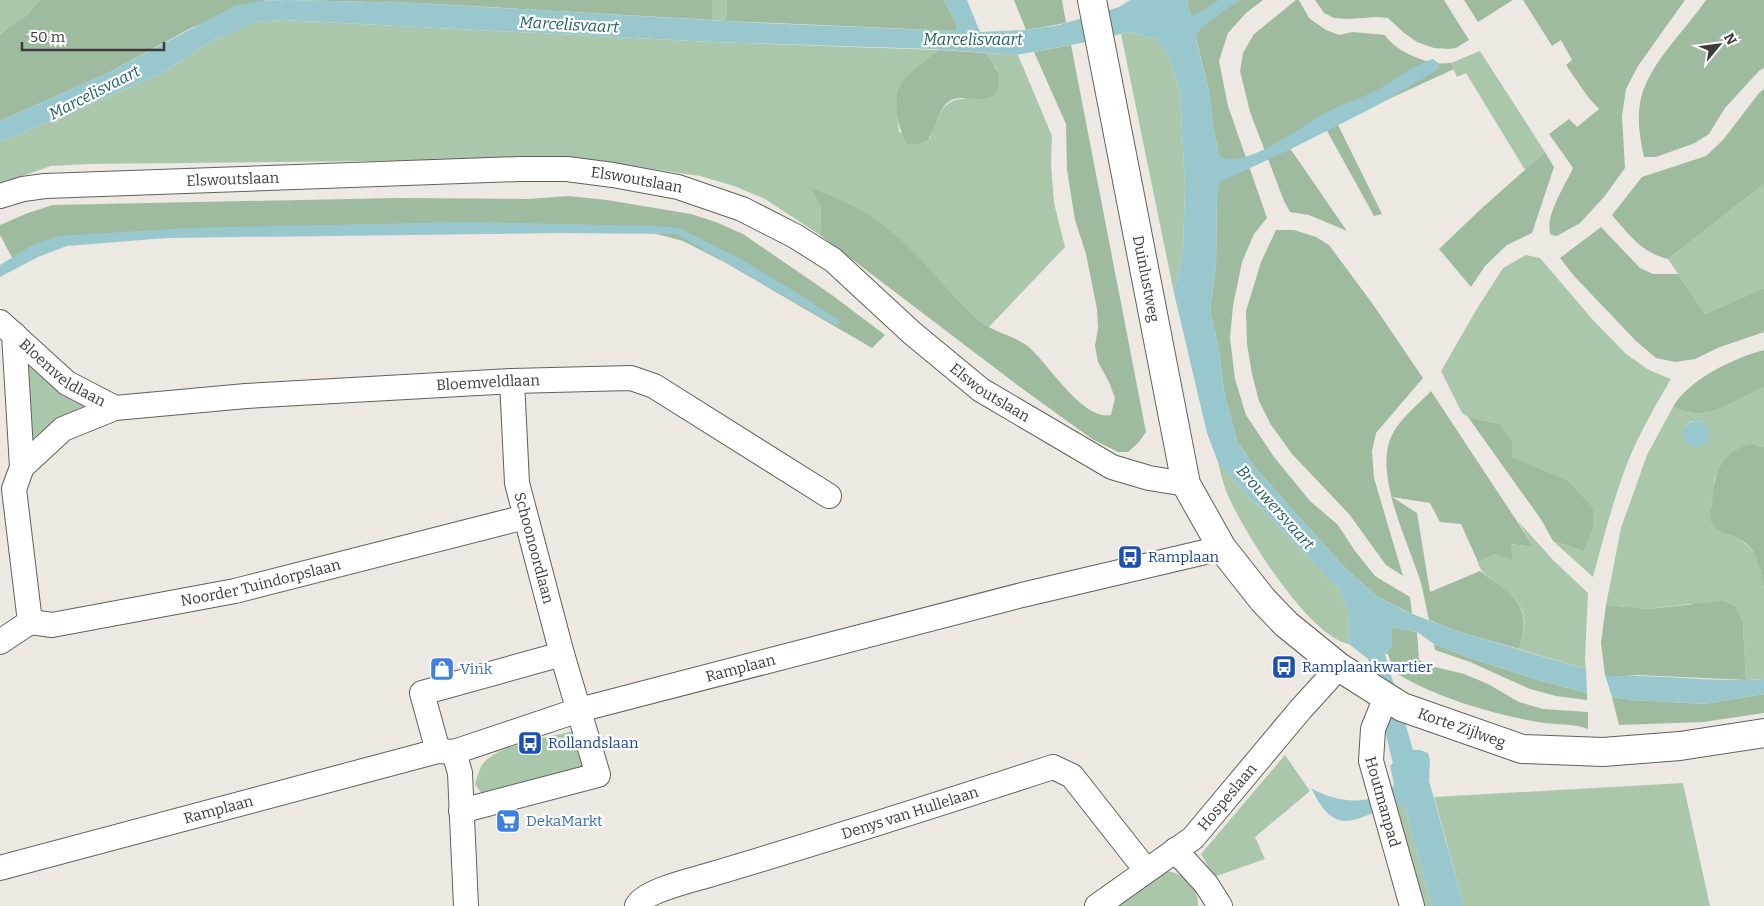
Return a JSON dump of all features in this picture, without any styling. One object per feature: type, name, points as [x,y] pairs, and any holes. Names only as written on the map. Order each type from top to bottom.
[{"type":"main road","name":"Duinlustweg","points":[[1093,3],[1186,484],[1222,548]]},
{"type":"main road","name":"Korte Zijlweg","points":[[1222,548],[1263,600],[1280,618],[1385,702],[1522,749],[1603,752],[1680,746],[1764,733]]},
{"type":"street","name":"Elswoutslaan","points":[[0,196],[23,189],[45,186],[529,169],[567,169],[678,187],[742,209],[795,236],[834,260],[912,333],[981,390],[1112,467],[1149,478],[1186,484]]},
{"type":"street","name":"Bloemveldlaan","points":[[7,328],[67,383],[115,408]]},
{"type":"street","points":[[0,642],[30,622],[7,490],[22,467],[7,328]]},
{"type":"street","name":"Bloemveldlaan","points":[[22,467],[63,429],[115,408],[246,396],[512,381],[631,378],[654,386],[829,496]]},
{"type":"street","name":"Schoonoordlaan","points":[[512,381],[517,483],[562,654],[579,710]]},
{"type":"street","name":"Noorder Tuindorpslaan","points":[[30,622],[52,625],[235,591],[525,517]]},
{"type":"street","name":"Ramplaan","points":[[0,868],[446,752],[579,710],[1022,595],[1222,548]]},
{"type":"street","points":[[466,906],[460,773],[446,752],[422,693],[562,654]]},
{"type":"street","name":"Hospeslaan","points":[[1097,906],[1193,838],[1300,710],[1339,667]]},
{"type":"street","name":"Houtmanpad","points":[[1385,702],[1373,728],[1371,761],[1412,906]]},
{"type":"street","points":[[461,810],[598,775],[579,710]]},
{"type":"street","name":"Denys van Hullelaan","points":[[637,906],[639,901],[664,888],[808,845],[1053,767],[1072,776],[1146,870]]},
{"type":"street","points":[[1175,850],[1206,884],[1220,906]]},
{"type":"green space","points":[[0,0],[40,0],[26,16],[7,28],[0,35]]},
{"type":"green space","points":[[40,0],[282,0],[259,1],[191,28],[110,72],[0,121],[0,35],[7,28],[26,16]]},
{"type":"green space","points":[[287,0],[712,0],[712,20],[417,3]]},
{"type":"green space","points":[[712,0],[727,0],[726,21],[712,20]]},
{"type":"green space","points":[[727,0],[944,0],[958,27],[955,31],[726,21]]},
{"type":"green space","points":[[1014,0],[1062,0],[1066,23],[1026,30]]},
{"type":"green space","points":[[1187,0],[1263,0],[1246,13],[1228,33],[1219,61],[1228,106],[1267,218],[1254,234],[1242,262],[1233,306],[1230,338],[1235,379],[1246,415],[1274,457],[1310,501],[1338,525],[1355,551],[1375,576],[1410,597],[1412,614],[1378,597],[1345,568],[1256,469],[1237,441],[1225,397],[1219,351],[1210,310],[1216,267],[1217,195],[1219,184],[1218,151],[1209,92]]},
{"type":"green space","points":[[1296,0],[1299,0],[1309,18],[1326,30],[1339,35],[1353,32],[1385,35],[1394,45],[1407,53],[1434,63],[1451,63],[1454,69],[1337,123],[1382,214],[1374,216],[1326,129],[1287,144],[1347,231],[1309,215],[1290,212],[1250,112],[1240,71],[1243,53],[1254,34]]},
{"type":"green space","points":[[1315,0],[1444,0],[1469,40],[1456,48],[1434,48],[1417,42],[1388,18],[1334,18],[1324,13]]},
{"type":"green space","points":[[1464,0],[1513,0],[1478,22]]},
{"type":"green space","points":[[1523,0],[1685,0],[1638,66],[1626,89],[1622,116],[1625,168],[1604,197],[1580,223],[1557,236],[1551,235],[1549,228],[1550,220],[1556,201],[1573,168],[1549,134],[1569,119],[1577,127],[1599,109],[1588,97],[1566,65],[1572,60],[1561,40],[1552,46]]},
{"type":"green space","points":[[1706,0],[1764,0],[1764,68],[1725,108],[1709,134],[1695,143],[1656,157],[1644,157],[1640,137],[1639,116],[1644,89],[1667,49]]},
{"type":"green space","points":[[283,20],[712,42],[939,50],[901,85],[896,104],[899,132],[930,138],[938,118],[945,107],[956,100],[964,99],[997,69],[985,53],[1018,55],[1052,136],[1051,163],[1054,203],[1065,247],[988,328],[812,189],[821,208],[820,235],[765,199],[734,186],[700,176],[612,163],[466,160],[88,164],[51,166],[0,184],[0,142],[159,75],[210,42],[256,22]]},
{"type":"green space","points":[[1130,32],[1156,39],[1168,55],[1180,93],[1185,187],[1183,250],[1174,293],[1121,34]]},
{"type":"green space","points":[[1071,45],[1146,432],[1128,452],[1118,452],[1092,439],[1020,387],[820,235],[821,208],[811,188],[854,206],[885,227],[913,251],[979,321],[1026,345],[1068,391],[1090,410],[1101,415],[1111,415],[1115,398],[1098,362],[1095,346],[1098,328],[1097,309],[1086,254],[1075,220],[1067,170],[1066,124],[1034,52]]},
{"type":"green space","points":[[939,50],[985,53],[994,64],[998,73],[998,87],[991,97],[986,99],[960,98],[951,100],[942,109],[932,133],[926,141],[907,144],[901,131],[897,114],[896,98],[898,91],[909,75]]},
{"type":"green space","points":[[1480,51],[1545,152],[1525,170],[1466,73],[1457,77],[1451,63]]},
{"type":"green space","points":[[1764,89],[1764,184],[1668,259],[1643,248],[1612,215],[1642,177],[1706,156],[1723,140]]},
{"type":"green space","points":[[1545,152],[1554,167],[1532,233],[1507,245],[1485,266],[1471,287],[1439,249]]},
{"type":"green space","points":[[1764,184],[1764,288],[1705,314],[1668,259]]},
{"type":"green space","points":[[568,196],[607,200],[691,214],[716,222],[743,234],[832,295],[885,335],[872,348],[726,263],[683,241],[649,232],[173,234],[60,245],[16,265],[0,235],[0,225],[53,205],[397,198],[528,199]]},
{"type":"green space","points":[[1601,227],[1640,268],[1653,274],[1678,274],[1705,314],[1764,288],[1764,332],[1720,347],[1695,359],[1675,362],[1656,358],[1636,341],[1574,276],[1560,258]]},
{"type":"green space","points":[[1276,230],[1294,230],[1316,237],[1329,245],[1372,303],[1423,378],[1376,433],[1372,451],[1374,478],[1403,576],[1386,565],[1349,514],[1292,454],[1271,425],[1259,401],[1247,344],[1246,311],[1261,262]]},
{"type":"green space","points":[[1526,255],[1540,258],[1593,320],[1626,354],[1649,370],[1671,379],[1642,431],[1627,464],[1604,534],[1593,577],[1553,541],[1583,551],[1527,464],[1512,457],[1500,424],[1468,417],[1462,413],[1441,371],[1503,268]]},
{"type":"green space","points":[[1764,350],[1764,387],[1710,412],[1691,413],[1673,407],[1690,387],[1713,371],[1739,358]]},
{"type":"green space","points":[[25,365],[33,365],[88,408],[55,421],[28,442]]},
{"type":"green space","points":[[1764,387],[1764,447],[1752,444],[1715,477],[1710,517],[1724,533],[1739,539],[1758,558],[1764,589],[1764,679],[1746,680],[1743,624],[1690,604],[1649,609],[1606,605],[1621,528],[1647,455],[1673,407],[1691,413],[1710,412]],"holes":[[[1692,421],[1700,421],[1696,447],[1689,445],[1684,439],[1686,425]]]},
{"type":"green space","points":[[1431,391],[1534,547],[1511,544],[1512,560],[1496,554],[1478,562],[1461,524],[1440,522],[1430,503],[1392,497],[1417,513],[1430,592],[1480,571],[1510,594],[1522,611],[1524,621],[1523,634],[1519,649],[1456,631],[1429,620],[1421,583],[1395,510],[1390,490],[1387,471],[1387,453],[1394,430],[1409,412]]},
{"type":"green space","points":[[1468,417],[1500,424],[1512,442],[1512,457],[1568,481],[1593,508],[1593,527],[1583,551],[1553,541],[1542,521]]},
{"type":"green space","points":[[1752,444],[1764,447],[1764,589],[1759,564],[1753,551],[1741,540],[1717,529],[1711,522],[1710,516],[1715,482],[1721,465],[1733,452],[1741,447]]},
{"type":"green space","points":[[1218,462],[1233,480],[1338,588],[1348,611],[1349,644],[1333,637],[1315,623],[1296,603],[1278,579],[1234,508],[1226,491]]},
{"type":"green space","points":[[1518,521],[1553,560],[1588,593],[1586,669],[1519,649],[1524,627],[1522,610],[1505,589],[1486,575],[1480,568],[1478,562],[1496,554],[1510,544],[1534,547]]},
{"type":"green space","points":[[1723,601],[1736,607],[1743,624],[1746,680],[1637,675],[1611,677],[1605,675],[1601,643],[1606,605],[1649,609]]},
{"type":"green space","points":[[1392,627],[1417,632],[1419,660],[1431,666],[1464,674],[1488,684],[1519,702],[1543,709],[1588,712],[1588,729],[1538,722],[1501,714],[1428,690],[1394,672],[1388,654],[1385,654],[1392,646]]},
{"type":"green space","points":[[1434,644],[1538,680],[1587,693],[1587,700],[1556,696],[1530,689],[1470,662],[1435,650]]},
{"type":"green space","points":[[1764,694],[1764,713],[1703,722],[1619,725],[1612,697],[1704,704]]},
{"type":"green space","points":[[573,731],[583,769],[483,796],[475,784],[482,765],[499,752],[523,743]]},
{"type":"green space","points":[[1285,755],[1310,791],[1255,837],[1265,859],[1214,877],[1201,854]]},
{"type":"green space","points":[[1683,783],[1710,906],[1464,906],[1434,797]]},
{"type":"green space","points":[[1397,802],[1402,804],[1406,811],[1432,906],[1412,906],[1387,805]]},
{"type":"green space","points":[[1167,871],[1180,875],[1190,883],[1196,893],[1198,906],[1114,906],[1158,873]]},
{"type":"water","points":[[944,0],[967,0],[980,32],[1026,30],[1059,25],[1119,7],[1130,0],[1187,0],[1192,17],[1219,0],[1241,0],[1200,29],[1196,39],[1209,92],[1218,151],[1221,157],[1231,159],[1259,152],[1327,112],[1369,94],[1418,65],[1433,59],[1438,63],[1439,67],[1437,70],[1376,106],[1220,182],[1217,195],[1216,267],[1210,310],[1219,351],[1225,397],[1237,441],[1256,469],[1345,568],[1378,597],[1405,611],[1456,631],[1586,669],[1587,693],[1538,680],[1473,659],[1434,644],[1417,632],[1392,627],[1392,646],[1385,654],[1413,750],[1428,753],[1430,760],[1429,781],[1464,906],[1432,906],[1406,811],[1402,804],[1387,801],[1373,807],[1373,813],[1367,816],[1349,821],[1340,820],[1329,815],[1311,788],[1330,797],[1340,799],[1360,800],[1380,797],[1390,793],[1394,784],[1390,766],[1393,763],[1368,659],[1349,644],[1348,611],[1338,588],[1233,480],[1218,462],[1207,433],[1174,293],[1183,250],[1185,187],[1180,93],[1168,55],[1156,39],[1130,32],[1016,55],[930,49],[712,42],[283,20],[257,22],[210,42],[159,75],[0,142],[0,121],[110,72],[234,6],[259,1],[417,3],[760,23],[954,31],[958,27]]},
{"type":"water","points":[[468,222],[679,228],[742,260],[841,322],[837,326],[676,234],[559,233],[167,238],[67,246],[38,257],[0,277],[0,265],[34,244],[58,236],[188,228]]},
{"type":"water","points":[[1696,421],[1705,425],[1709,434],[1705,443],[1696,447],[1687,443],[1683,434],[1687,425]]},
{"type":"water","points":[[1605,675],[1717,680],[1764,679],[1764,694],[1704,704],[1633,700],[1612,697]]},
{"type":"place","name":"Ramplaan","points":[[1130,557]]},
{"type":"place","name":"Ramplaankwartier","points":[[1284,667]]},
{"type":"place","name":"Vink","points":[[442,669]]},
{"type":"place","name":"Rollandslaan","points":[[530,743]]},
{"type":"place","name":"DekaMarkt","points":[[508,821]]},
{"type":"water label","name":"Marcelisvaart","points":[[569,24]]},
{"type":"water label","name":"Marcelisvaart","points":[[973,39]]},
{"type":"water label","name":"Marcelisvaart","points":[[94,92]]},
{"type":"water label","name":"Brouwersvaart","points":[[1276,507]]}]
